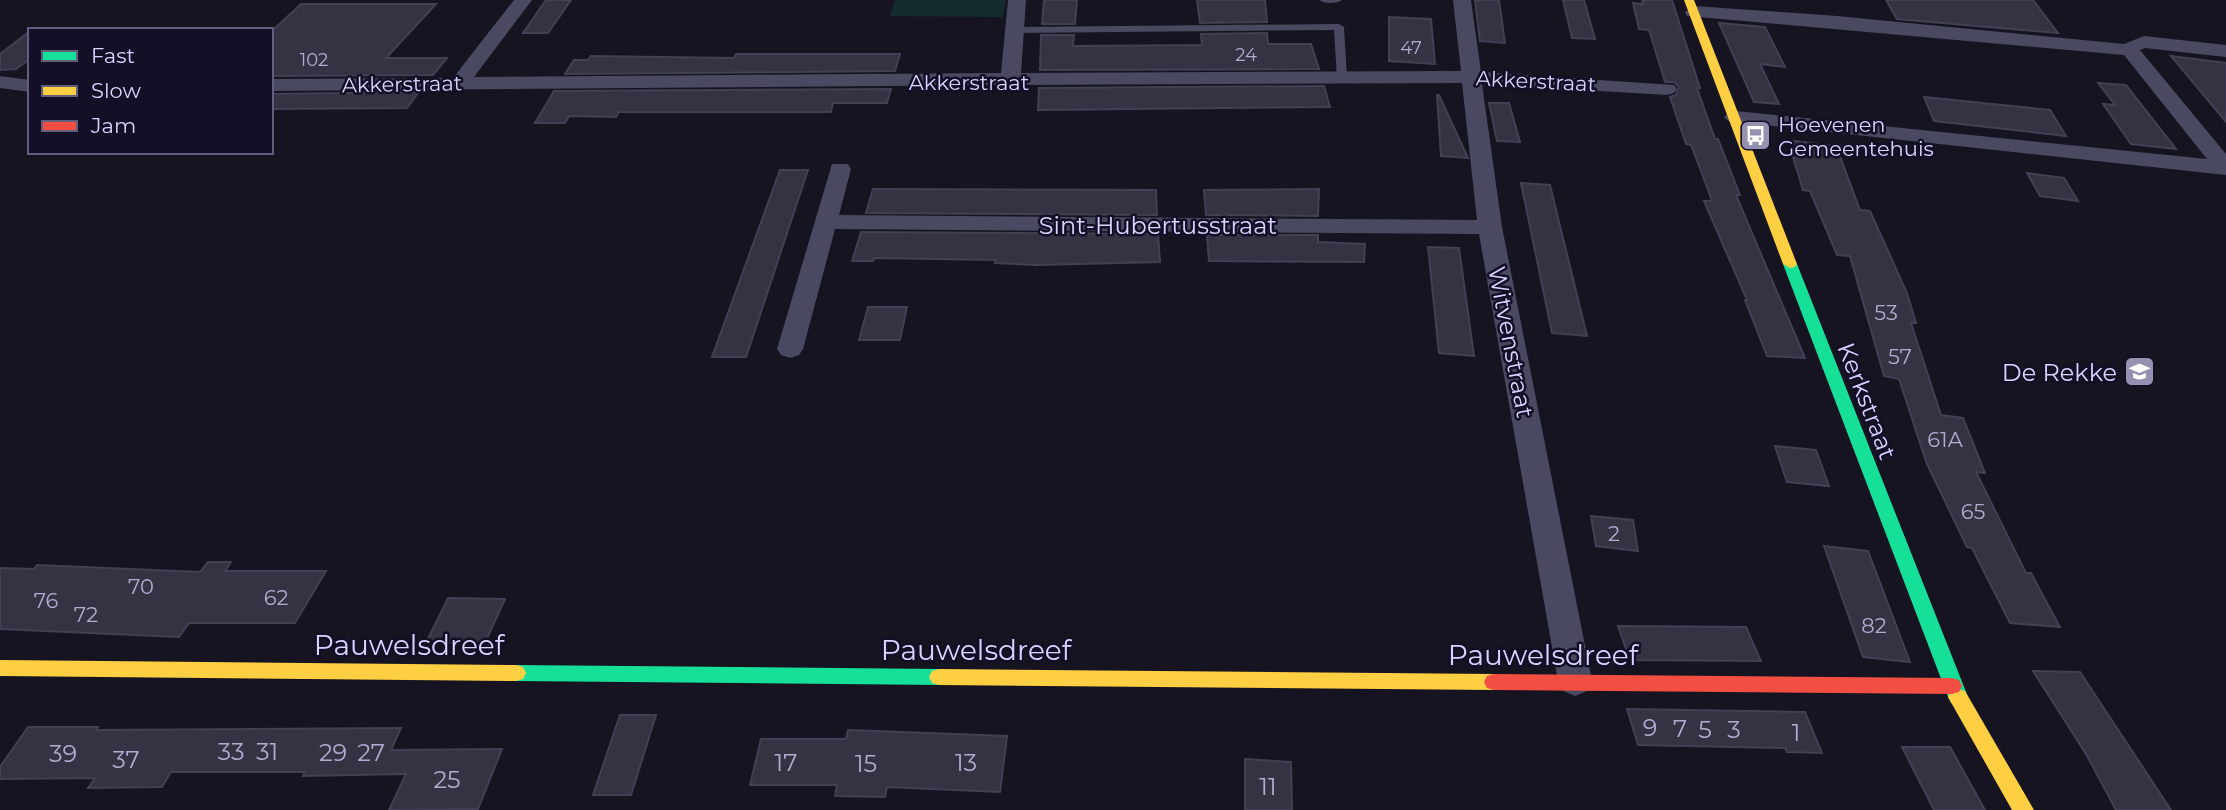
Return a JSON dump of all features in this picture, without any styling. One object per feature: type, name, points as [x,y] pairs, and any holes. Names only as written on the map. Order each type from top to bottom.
[{"type":"street","points":[[459,83],[523,0]]},
{"type":"street","points":[[1010,82],[1017,0]]},
{"type":"street","name":"Witvenstraat","points":[[1462,0],[1490,228],[1575,681]]},
{"type":"street","points":[[1691,6],[2130,50],[2217,145],[2226,168],[1735,117]]},
{"type":"street","name":"Kerkstraat","points":[[1691,6],[1952,686],[2023,810]]},
{"type":"street","points":[[2130,50],[2132,46],[2144,42],[2226,51]]},
{"type":"street","name":"Akkerstraat","points":[[273,85],[1470,77],[1667,89]]},
{"type":"street","points":[[0,82],[28,86]]},
{"type":"street","points":[[790,349],[840,169]]},
{"type":"street","name":"Sint-Hubertusstraat","points":[[826,222],[1490,228]]},
{"type":"street","name":"Pauwelsdreef","points":[[0,668],[1952,686]]},
{"type":"lane","points":[[1324,0],[1337,0]]},
{"type":"lane","points":[[1014,30],[1339,27],[1342,78]]},
{"type":"green space","points":[[895,0],[1006,0],[1003,17],[890,16]]},
{"type":"building","points":[[546,0],[571,0],[548,33],[523,33]]},
{"type":"building","points":[[1044,0],[1077,0],[1075,24],[1042,24]]},
{"type":"building","points":[[1197,0],[1265,0],[1267,22],[1200,23]]},
{"type":"building","points":[[1475,0],[1499,0],[1505,43],[1480,41]]},
{"type":"building","points":[[1563,0],[1584,0],[1595,39],[1572,38]]},
{"type":"building","points":[[1642,0],[1672,0],[1700,88],[1697,88],[1715,139],[1718,139],[1740,195],[1736,195],[1805,358],[1767,356],[1747,300],[1704,201],[1712,201],[1691,145],[1686,144],[1670,97],[1676,95],[1679,87],[1674,82],[1665,82],[1649,30],[1639,29],[1633,3],[1643,4]]},
{"type":"building","points":[[1886,0],[2033,0],[2058,33],[1897,19]]},
{"type":"building","points":[[301,4],[436,4],[386,58],[447,58],[433,75],[273,76],[273,30]]},
{"type":"building","points":[[1389,17],[1431,19],[1435,64],[1389,61]]},
{"type":"building","points":[[1719,23],[1765,27],[1785,67],[1760,64],[1779,104],[1754,102]]},
{"type":"building","points":[[28,33],[28,60],[16,69],[0,70],[0,54]]},
{"type":"building","points":[[1267,33],[1268,44],[1311,44],[1319,69],[1040,70],[1041,35],[1074,35],[1073,46],[1202,45],[1201,34]]},
{"type":"building","points":[[736,54],[900,54],[895,71],[565,74],[574,60],[588,60],[591,56],[734,58]]},
{"type":"building","points":[[2171,56],[2226,63],[2226,122]]},
{"type":"building","points":[[2098,83],[2126,85],[2176,149],[2131,144],[2103,104],[2115,105]]},
{"type":"building","points":[[1324,86],[1330,107],[1038,110],[1039,88]]},
{"type":"building","points":[[891,89],[887,103],[833,103],[831,112],[619,112],[616,117],[569,116],[565,123],[535,123],[554,91]]},
{"type":"building","points":[[419,92],[407,108],[273,109],[273,94]]},
{"type":"building","points":[[1439,95],[1468,158],[1441,156]]},
{"type":"building","points":[[1924,97],[2050,110],[2066,136],[1934,121]]},
{"type":"building","points":[[1489,103],[1509,103],[1520,142],[1497,141]]},
{"type":"building","points":[[1794,141],[1836,146],[1860,210],[1870,211],[1907,293],[1916,323],[1911,323],[1941,415],[1963,418],[1985,473],[1976,472],[2026,573],[2031,573],[2060,627],[2010,623],[1972,548],[1967,547],[1927,464],[1899,379],[1884,376],[1850,256],[1837,255],[1810,191],[1803,190],[1793,157],[1799,158]]},
{"type":"building","points":[[780,170],[808,170],[746,357],[712,357]]},
{"type":"building","points":[[2027,173],[2064,178],[2078,201],[2040,196]]},
{"type":"building","points":[[1521,183],[1550,185],[1587,336],[1552,333]]},
{"type":"building","points":[[873,189],[1156,190],[1157,215],[866,213]]},
{"type":"building","points":[[1319,189],[1318,216],[1206,215],[1204,190]]},
{"type":"building","points":[[861,232],[1158,234],[1160,262],[1036,265],[995,263],[996,260],[874,258],[873,261],[852,261]]},
{"type":"building","points":[[1207,235],[1318,235],[1318,242],[1365,244],[1364,262],[1209,261]]},
{"type":"building","points":[[1428,247],[1459,248],[1474,356],[1439,353]]},
{"type":"building","points":[[868,307],[907,307],[900,340],[859,340]]},
{"type":"building","points":[[1775,446],[1816,450],[1829,486],[1787,482]]},
{"type":"building","points":[[1591,516],[1633,520],[1638,551],[1596,546]]},
{"type":"building","points":[[1824,546],[1868,551],[1910,662],[1863,657]]},
{"type":"building","points":[[208,562],[231,562],[225,571],[326,571],[295,623],[189,623],[179,637],[0,629],[0,568],[34,569],[37,565],[200,572]]},
{"type":"building","points":[[448,598],[505,599],[485,643],[426,643]]},
{"type":"building","points":[[1618,626],[1746,627],[1761,661],[1630,660]]},
{"type":"building","points":[[2033,671],[2080,672],[2171,810],[2116,810],[2086,754]]},
{"type":"building","points":[[1627,709],[1805,712],[1822,753],[1787,752],[1785,748],[1638,745]]},
{"type":"building","points":[[620,715],[656,715],[631,795],[593,795]]},
{"type":"building","points":[[28,727],[98,727],[96,730],[401,728],[391,750],[502,749],[478,809],[389,810],[406,774],[303,776],[305,772],[171,772],[162,787],[88,788],[95,778],[0,779],[0,767]]},
{"type":"building","points":[[848,730],[1007,736],[1000,792],[887,787],[885,797],[835,796],[837,785],[750,785],[761,739],[846,739]]},
{"type":"building","points":[[1902,747],[1950,747],[1985,810],[1934,810]]},
{"type":"building","points":[[1245,759],[1291,762],[1292,810],[1245,810]]},
{"type":"traffic: fast","points":[[1790,264],[1958,697]]},
{"type":"traffic: fast","points":[[516,673],[939,677]]},
{"type":"traffic: slow","points":[[1689,0],[1790,264]]},
{"type":"traffic: slow","points":[[0,668],[516,673]]},
{"type":"traffic: slow","points":[[939,677],[1494,682]]},
{"type":"traffic: slow","points":[[1958,697],[2023,810]]},
{"type":"traffic: jam","points":[[1494,682],[1952,686]]},
{"type":"place","name":"Hoevenen Gemeentehuis","points":[[1755,136]]},
{"type":"place","name":"De Rekke","points":[[2140,372]]}]
